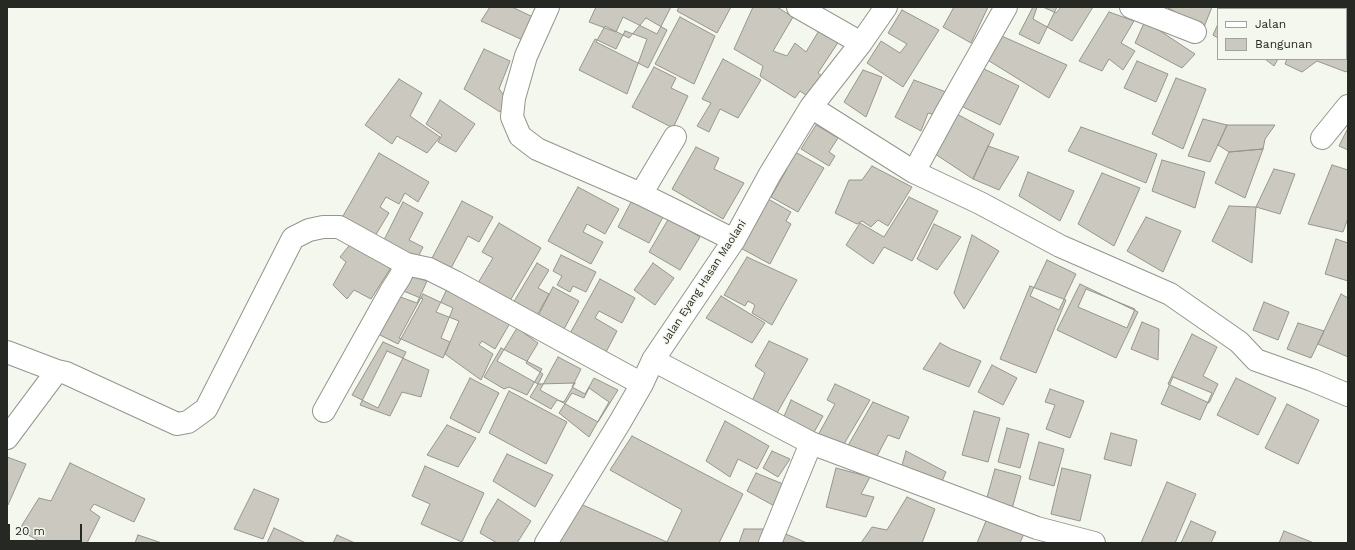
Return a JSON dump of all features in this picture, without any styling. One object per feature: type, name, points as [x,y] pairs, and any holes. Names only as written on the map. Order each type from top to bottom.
[{"type":"street","points":[[548,7],[526,56],[514,98],[512,117],[520,136],[537,149],[641,194],[734,240]]},
{"type":"street","points":[[798,7],[862,43]]},
{"type":"street","name":"Jalan Eyang Hasan Maolani","points":[[546,543],[642,384],[653,360],[734,240],[770,174],[811,107],[862,43],[886,7]]},
{"type":"street","points":[[914,172],[1006,7]]},
{"type":"street","points":[[1131,7],[1195,32]]},
{"type":"street","points":[[1322,138],[1348,106]]},
{"type":"street","points":[[811,107],[914,172],[980,203],[1060,246],[1170,294],[1239,342],[1256,360],[1312,380],[1348,395]]},
{"type":"street","points":[[641,194],[675,137]]},
{"type":"street","points":[[7,352],[66,373],[178,424],[188,422],[206,408],[294,238],[309,230],[323,227],[339,227],[406,264],[429,269],[455,282],[642,384]]},
{"type":"street","points":[[324,411],[406,264]]},
{"type":"street","points":[[653,360],[811,443],[1036,528],[1094,543]]},
{"type":"street","points":[[7,438],[57,371]]},
{"type":"street","points":[[770,543],[811,443]]},
{"type":"building","points":[[490,7],[512,7],[533,17],[525,41],[481,21]]},
{"type":"building","points":[[596,7],[671,7],[657,34],[623,17],[616,32],[589,22]]},
{"type":"building","points":[[679,7],[731,7],[717,33],[677,11]]},
{"type":"building","points":[[753,7],[777,7],[793,17],[773,51],[787,56],[795,43],[806,52],[820,29],[839,41],[818,73],[826,79],[813,100],[800,91],[795,98],[760,76],[763,66],[734,49]]},
{"type":"building","points":[[954,7],[988,7],[971,43],[943,27]]},
{"type":"building","points":[[1033,7],[1057,7],[1039,44],[1019,34]]},
{"type":"building","points":[[1037,7],[1043,7],[1056,13],[1061,7],[1093,7],[1072,41],[1033,19]]},
{"type":"building","points":[[1168,7],[1212,7],[1204,27]]},
{"type":"building","points":[[1226,7],[1264,7],[1264,8]]},
{"type":"building","points":[[902,10],[939,30],[903,87],[867,63],[881,41],[900,53],[907,44],[888,33]]},
{"type":"building","points":[[1109,12],[1134,21],[1121,43],[1135,51],[1123,70],[1109,59],[1102,71],[1079,61]]},
{"type":"building","points":[[680,17],[715,36],[694,84],[655,64]]},
{"type":"building","points":[[646,18],[667,30],[648,68],[596,42],[605,26],[629,38]]},
{"type":"building","points":[[1145,21],[1195,54],[1182,68],[1135,43]]},
{"type":"building","points":[[1217,26],[1217,37],[1213,35]]},
{"type":"building","points":[[625,31],[647,39],[627,94],[579,70],[595,39],[616,49]]},
{"type":"building","points":[[997,34],[1067,65],[1049,98],[986,59]]},
{"type":"building","points":[[1348,43],[1348,70],[1346,72],[1317,61],[1302,72],[1285,64],[1287,60],[1347,60]]},
{"type":"building","points":[[484,49],[510,61],[499,89],[508,100],[500,112],[464,89]]},
{"type":"building","points":[[723,59],[761,80],[738,118],[720,109],[709,132],[697,126],[711,103],[702,99]]},
{"type":"building","points":[[1266,60],[1277,60],[1274,66]]},
{"type":"building","points":[[1137,61],[1168,74],[1156,102],[1124,88]]},
{"type":"building","points":[[654,67],[676,78],[671,88],[688,96],[673,128],[632,107]]},
{"type":"building","points":[[980,67],[1019,86],[1000,125],[959,105]]},
{"type":"building","points":[[863,70],[882,77],[866,117],[844,102]]},
{"type":"building","points":[[1176,78],[1206,89],[1183,149],[1152,134]]},
{"type":"building","points":[[399,79],[422,93],[410,116],[440,137],[427,153],[397,136],[392,144],[365,125]]},
{"type":"building","points":[[914,80],[946,92],[939,116],[928,113],[921,131],[895,117]]},
{"type":"building","points":[[440,100],[475,124],[456,152],[438,142],[442,135],[426,124]]},
{"type":"building","points":[[953,112],[994,134],[973,179],[932,152]]},
{"type":"building","points":[[1203,119],[1227,125],[1210,162],[1188,156]]},
{"type":"building","points":[[816,125],[838,138],[829,152],[835,156],[829,166],[801,149]]},
{"type":"building","points":[[1227,125],[1275,125],[1265,139],[1263,149],[1229,152],[1218,145]]},
{"type":"building","points":[[1081,127],[1157,154],[1146,183],[1068,151]]},
{"type":"building","points":[[1348,128],[1348,150],[1339,146]]},
{"type":"building","points":[[988,146],[1019,157],[999,190],[973,179]]},
{"type":"building","points":[[696,147],[719,158],[714,169],[744,183],[723,219],[672,189]]},
{"type":"building","points":[[788,148],[824,168],[798,212],[771,197],[787,169],[778,164]]},
{"type":"building","points":[[1263,149],[1245,198],[1215,183],[1229,152]]},
{"type":"building","points":[[379,153],[429,182],[418,202],[405,193],[399,204],[386,197],[380,207],[389,213],[372,241],[339,223]]},
{"type":"building","points":[[1162,160],[1205,172],[1195,208],[1152,191]]},
{"type":"building","points":[[1332,165],[1348,170],[1348,218],[1343,232],[1308,224]]},
{"type":"building","points":[[872,166],[912,187],[888,226],[878,220],[871,227],[862,221],[857,224],[835,213],[849,180],[862,180]]},
{"type":"building","points":[[1274,169],[1295,174],[1280,214],[1256,207]]},
{"type":"building","points":[[1028,172],[1074,191],[1060,221],[1019,196]]},
{"type":"building","points":[[1102,173],[1140,188],[1114,246],[1078,224]]},
{"type":"building","points":[[578,187],[619,209],[605,234],[587,224],[583,232],[603,242],[591,264],[548,241]]},
{"type":"building","points":[[763,196],[791,212],[786,221],[791,224],[770,264],[735,245]]},
{"type":"building","points":[[909,197],[938,211],[912,261],[884,247],[873,264],[846,245],[860,223],[884,237]]},
{"type":"building","points":[[632,200],[663,217],[649,243],[618,227]]},
{"type":"building","points":[[462,201],[493,217],[479,242],[468,236],[450,270],[431,260]]},
{"type":"building","points":[[403,202],[423,213],[409,240],[423,247],[416,261],[382,244]]},
{"type":"building","points":[[1229,206],[1256,207],[1252,263],[1212,241]]},
{"type":"building","points":[[1146,217],[1181,231],[1163,272],[1127,251]]},
{"type":"building","points":[[669,218],[700,237],[680,270],[649,252]]},
{"type":"building","points":[[499,223],[541,248],[507,306],[475,288],[493,258],[482,252]]},
{"type":"building","points":[[934,224],[961,237],[937,270],[917,259]]},
{"type":"building","points":[[972,235],[999,251],[964,309],[954,293]]},
{"type":"building","points":[[1336,239],[1348,243],[1348,281],[1325,274]]},
{"type":"building","points":[[352,242],[392,266],[371,299],[354,290],[347,299],[333,285],[346,262],[340,257]]},
{"type":"building","points":[[561,255],[596,272],[586,292],[573,286],[570,292],[557,285],[562,276],[553,271]]},
{"type":"building","points":[[747,257],[797,280],[772,325],[752,313],[755,305],[748,301],[745,306],[724,295]]},
{"type":"building","points":[[1047,260],[1076,274],[1059,310],[1030,296]]},
{"type":"building","points":[[537,263],[549,270],[538,288],[549,294],[536,317],[513,303]]},
{"type":"building","points":[[653,263],[674,278],[655,305],[634,290]]},
{"type":"building","points":[[406,275],[427,281],[417,303],[395,295]]},
{"type":"building","points":[[600,279],[635,298],[622,323],[599,311],[595,318],[617,331],[604,356],[568,337]]},
{"type":"building","points":[[1080,284],[1138,312],[1116,358],[1057,330]]},
{"type":"building","points":[[1030,286],[1066,300],[1036,373],[1000,359]]},
{"type":"building","points":[[553,287],[579,301],[563,331],[537,318]]},
{"type":"building","points":[[447,289],[510,323],[495,349],[482,341],[479,345],[493,354],[481,380],[445,354],[459,321],[436,312]]},
{"type":"building","points":[[1086,289],[1135,309],[1127,328],[1078,307]]},
{"type":"building","points":[[401,290],[423,299],[398,344],[376,333]]},
{"type":"building","points":[[423,294],[453,308],[441,338],[450,342],[443,358],[399,338]]},
{"type":"building","points":[[1341,294],[1348,298],[1348,357],[1318,344]]},
{"type":"building","points":[[721,296],[765,323],[752,343],[706,318]]},
{"type":"building","points":[[1264,302],[1289,312],[1278,340],[1253,330]]},
{"type":"building","points":[[1142,322],[1159,329],[1158,360],[1131,349]]},
{"type":"building","points":[[1298,323],[1324,331],[1311,358],[1287,349]]},
{"type":"building","points":[[517,328],[538,343],[526,363],[543,374],[538,384],[497,361]]},
{"type":"building","points":[[1192,334],[1217,347],[1203,376],[1218,384],[1209,403],[1168,384]]},
{"type":"building","points":[[769,341],[808,359],[777,413],[752,401],[765,373],[755,366]]},
{"type":"building","points":[[383,342],[406,352],[378,408],[352,395]]},
{"type":"building","points":[[940,343],[981,361],[969,387],[923,369]]},
{"type":"building","points":[[501,348],[542,369],[527,395],[509,387],[504,389],[484,377]]},
{"type":"building","points":[[387,351],[429,370],[421,397],[402,392],[390,416],[360,405]]},
{"type":"building","points":[[558,357],[581,369],[572,387],[585,394],[594,378],[618,390],[598,422],[540,390]]},
{"type":"building","points":[[992,365],[1017,378],[1003,405],[978,392]]},
{"type":"building","points":[[1173,377],[1212,393],[1200,420],[1161,404]]},
{"type":"building","points":[[470,378],[499,393],[479,433],[450,418]]},
{"type":"building","points":[[1236,378],[1276,398],[1258,435],[1217,415]]},
{"type":"building","points":[[575,383],[564,402],[557,400],[551,409],[530,397],[538,384]]},
{"type":"building","points":[[835,384],[870,400],[841,449],[817,437],[835,404],[827,400]]},
{"type":"building","points":[[589,388],[609,402],[589,437],[559,413],[572,393],[584,398]]},
{"type":"building","points":[[1050,389],[1084,401],[1070,438],[1046,429],[1055,405],[1045,402]]},
{"type":"building","points":[[509,391],[567,422],[546,464],[489,433]]},
{"type":"building","points":[[791,400],[823,416],[812,436],[782,421]]},
{"type":"building","points":[[873,402],[909,417],[899,439],[888,435],[874,462],[846,449]]},
{"type":"building","points":[[1287,404],[1319,420],[1298,464],[1265,448]]},
{"type":"building","points":[[974,411],[1000,418],[988,462],[962,455]]},
{"type":"building","points":[[725,421],[769,446],[757,469],[738,459],[730,477],[706,461]]},
{"type":"building","points":[[447,425],[476,438],[458,467],[427,455]]},
{"type":"building","points":[[1007,428],[1029,434],[1020,468],[998,462]]},
{"type":"building","points":[[1111,433],[1137,440],[1131,466],[1104,459]]},
{"type":"building","points":[[632,436],[743,494],[719,543],[553,543],[576,502],[667,542],[682,510],[610,470]]},
{"type":"building","points":[[1039,442],[1064,449],[1054,486],[1029,479]]},
{"type":"building","points":[[772,451],[790,459],[778,477],[763,468]]},
{"type":"building","points":[[906,451],[946,472],[940,486],[901,469]]},
{"type":"building","points":[[507,454],[553,475],[535,507],[493,481]]},
{"type":"building","points":[[7,457],[26,464],[8,505],[7,504]]},
{"type":"building","points":[[70,463],[145,499],[134,522],[94,504],[90,510],[100,517],[87,543],[43,543],[19,530],[39,498],[51,501]]},
{"type":"building","points":[[425,466],[484,493],[462,542],[421,524],[430,504],[412,496]]},
{"type":"building","points":[[836,468],[870,477],[861,494],[874,497],[866,517],[826,507]]},
{"type":"building","points":[[1062,468],[1091,475],[1080,521],[1051,514]]},
{"type":"building","points":[[995,469],[1021,476],[1012,509],[986,501]]},
{"type":"building","points":[[756,473],[788,486],[778,508],[747,491]]},
{"type":"building","points":[[1167,482],[1196,494],[1175,543],[1141,543]]},
{"type":"building","points":[[254,489],[279,499],[263,539],[234,529]]},
{"type":"building","points":[[907,497],[935,509],[922,543],[861,543],[872,527],[887,530]]},
{"type":"building","points":[[498,499],[531,521],[517,543],[497,543],[480,533],[486,519]]},
{"type":"building","points":[[988,516],[1025,531],[1020,543],[977,543]]},
{"type":"building","points":[[1191,521],[1216,532],[1211,543],[1181,543]]},
{"type":"building","points":[[274,528],[306,543],[267,543]]},
{"type":"building","points":[[744,529],[770,529],[765,543],[739,543]]},
{"type":"building","points":[[1284,531],[1314,543],[1279,543]]},
{"type":"building","points":[[781,532],[807,543],[777,543]]},
{"type":"building","points":[[138,535],[162,543],[135,543]]},
{"type":"building","points":[[337,535],[355,543],[333,543]]}]
